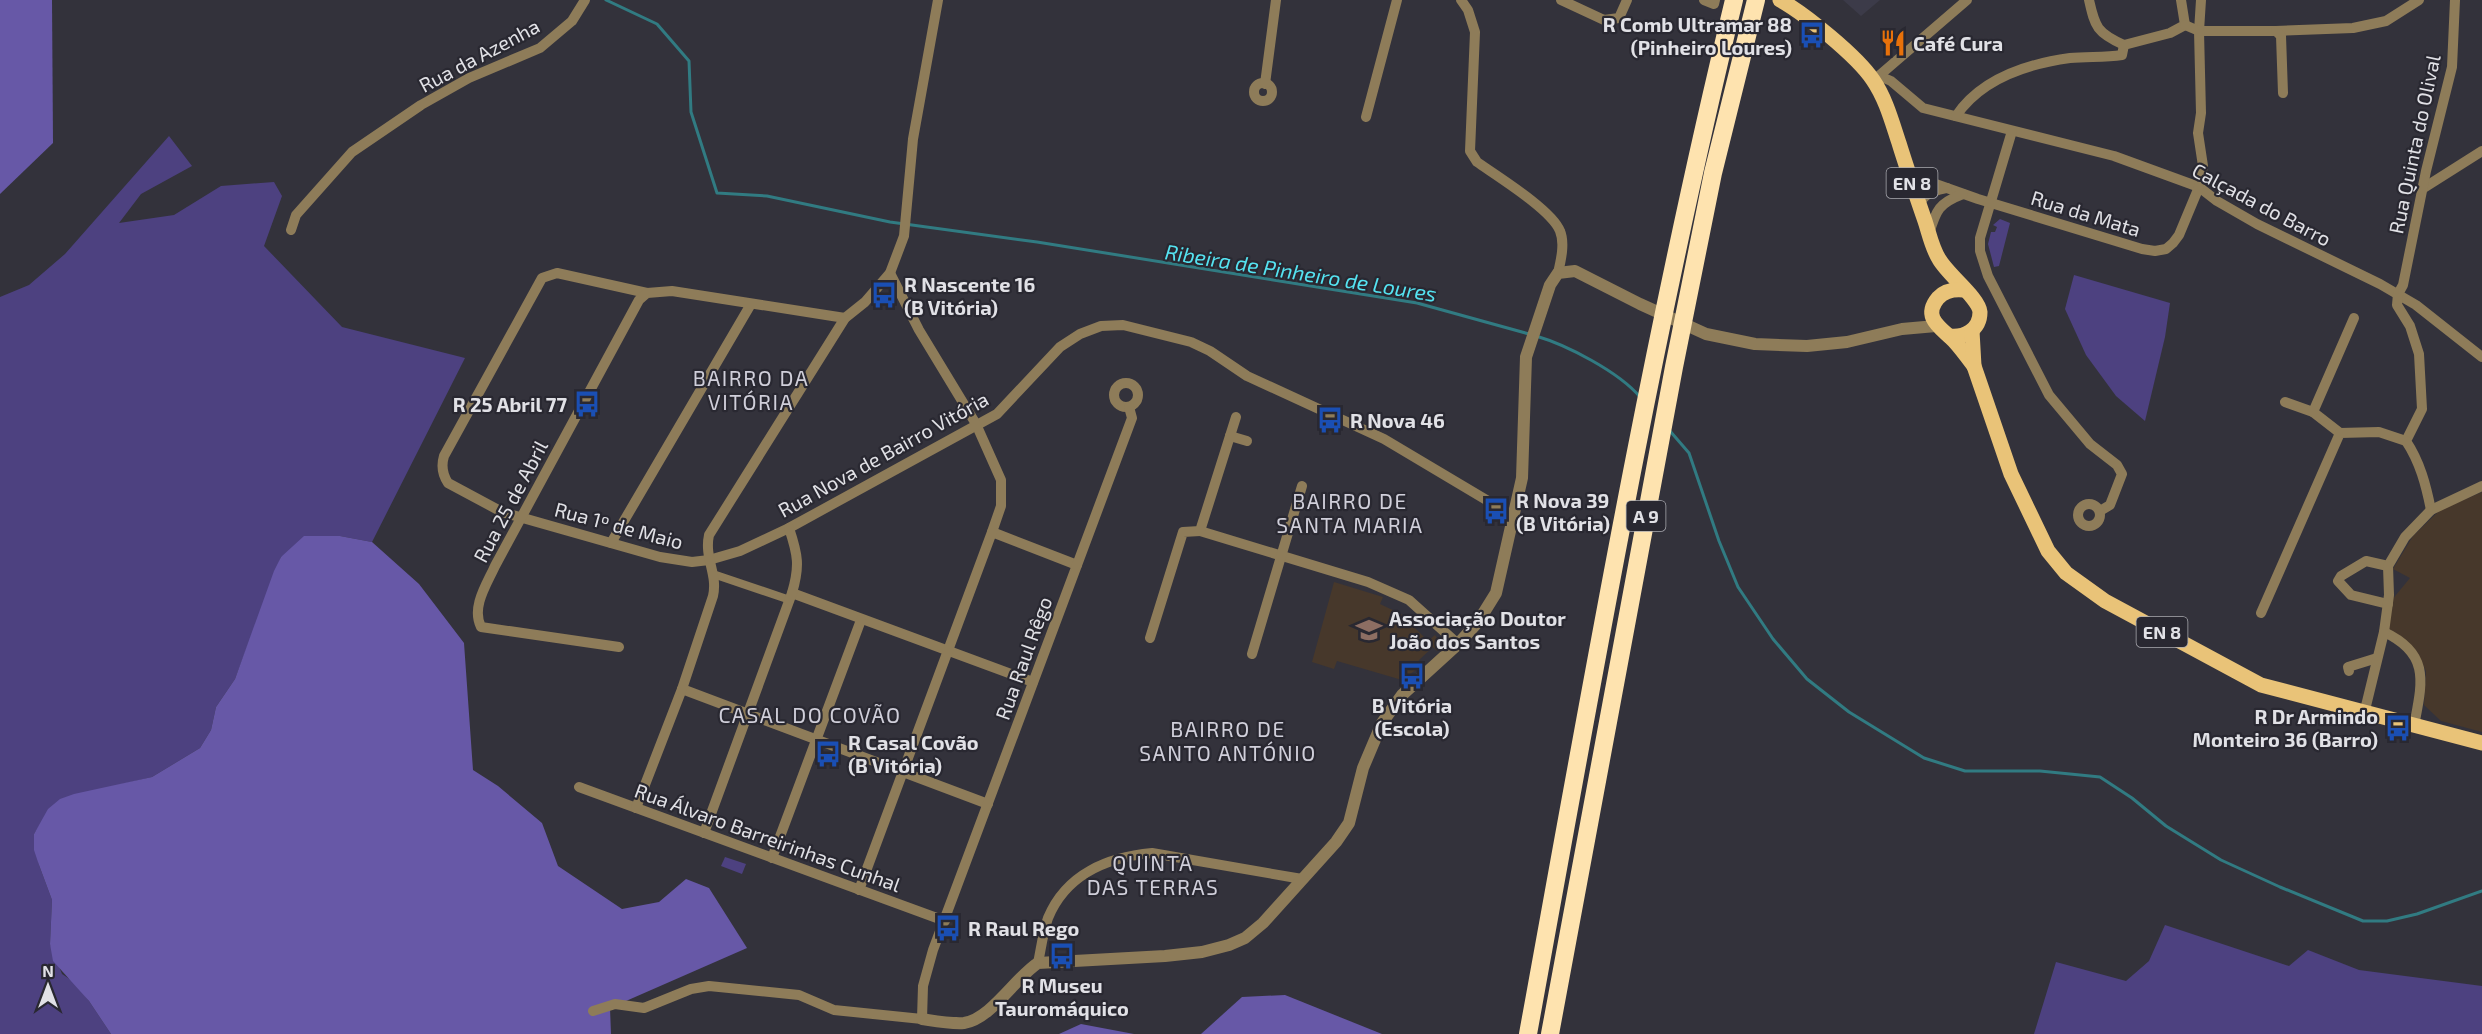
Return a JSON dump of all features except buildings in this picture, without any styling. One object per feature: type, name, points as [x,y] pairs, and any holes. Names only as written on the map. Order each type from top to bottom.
[{"type":"highway","name":"A 9","points":[[1528,1034],[1653,361],[1695,161],[1734,0]]},
{"type":"highway","name":"A 9","points":[[1550,1034],[1674,367],[1713,172],[1756,0]]},
{"type":"main road","name":"EN 8","points":[[1780,0],[1831,39],[1873,80],[1886,105],[1939,260],[1964,291],[1976,301],[1979,308],[1977,324],[1972,331],[1974,366],[2011,474],[2048,551],[2066,573],[2105,601],[2260,685],[2482,743]]},
{"type":"main road","name":"EN 8","points":[[1932,310],[1940,295],[1939,260]]},
{"type":"main road","points":[[1940,295],[1947,291],[1964,291]]},
{"type":"main road","points":[[1932,310],[1936,326]]},
{"type":"main road","name":"EN 8","points":[[1936,326],[1949,336],[1974,366]]},
{"type":"main road","points":[[1949,336],[1965,335],[1972,331]]},
{"type":"street","name":"Rua da Azenha","points":[[291,230],[297,215],[352,152],[379,132],[469,78],[540,48],[572,21],[585,0]]},
{"type":"street","points":[[636,808],[682,689],[713,596],[716,584],[706,548],[710,535],[845,318],[866,302],[890,273],[904,236],[913,139],[938,0]]},
{"type":"street","points":[[1265,84],[1276,0]]},
{"type":"street","points":[[1366,117],[1397,0]]},
{"type":"street","points":[[593,1011],[615,1004],[644,1008],[690,989],[709,986],[799,995],[834,1010],[966,1023],[980,1016],[1038,963],[1203,952],[1245,938],[1263,923],[1336,842],[1349,823],[1363,768],[1382,723],[1402,695],[1458,644],[1478,622],[1496,593],[1522,478],[1528,348],[1550,285],[1558,273],[1562,255],[1561,232],[1552,217],[1477,162],[1470,150],[1475,32],[1468,10],[1461,0]]},
{"type":"street","points":[[1561,0],[1604,20],[1619,18],[1627,0]]},
{"type":"street","points":[[1704,0],[1714,4],[1715,0]]},
{"type":"street","points":[[1873,80],[1967,0]]},
{"type":"street","points":[[2089,0],[2095,26],[2110,39],[2124,45],[2170,33],[2185,25]]},
{"type":"street","points":[[2181,0],[2185,25]]},
{"type":"street","name":"Rua da Mata","points":[[1908,170],[1930,182],[1991,203],[2142,249],[2155,251],[2166,249],[2180,235],[2199,187],[2203,166],[2198,133],[2201,113],[2199,31],[2201,0]]},
{"type":"street","points":[[2185,25],[2199,31],[2353,28],[2386,21],[2419,0]]},
{"type":"street","name":"Rua Quinta do Olival","points":[[2397,294],[2403,285],[2422,189],[2452,67],[2455,0]]},
{"type":"street","points":[[2276,31],[2281,36],[2283,93]]},
{"type":"street","points":[[1956,116],[1967,99],[2016,69],[2070,58],[2122,55],[2124,45]]},
{"type":"street","name":"Calçada do Barro","points":[[1873,80],[1884,78],[1923,108],[2114,156],[2199,187],[2217,201],[2257,224],[2416,305],[2482,357]]},
{"type":"street","points":[[2012,131],[1980,238],[1980,251],[1988,276],[2049,395],[2090,444],[2117,465],[2122,474],[2110,505],[2100,510]]},
{"type":"street","points":[[2422,189],[2482,151]]},
{"type":"street","points":[[1919,205],[1923,196],[1929,192],[1947,188]]},
{"type":"street","points":[[1929,234],[1938,209],[1946,200],[1963,194]]},
{"type":"street","points":[[1558,273],[1575,271],[1706,334],[1755,344],[1807,346],[1874,337],[1902,329],[1936,326]]},
{"type":"street","name":"Rua 1º de Maio","points":[[647,293],[557,273],[542,278],[449,446],[442,463],[444,477],[448,483],[502,512],[634,551],[676,560],[693,562],[709,560]]},
{"type":"street","points":[[860,890],[1001,506],[1001,480],[976,424],[920,330],[890,273]]},
{"type":"street","points":[[647,293],[672,291],[845,318]]},
{"type":"street","name":"Rua 25 de Abril","points":[[619,647],[481,627],[477,619],[479,601],[520,517],[639,300],[647,293]]},
{"type":"street","points":[[2397,294],[2397,305],[2409,326],[2419,354],[2422,409],[2406,441]]},
{"type":"street","points":[[611,543],[752,304]]},
{"type":"street","points":[[1902,329],[1932,310]]},
{"type":"street","points":[[2313,412],[2354,318]]},
{"type":"street","name":"Rua Nova de Bairro Vitória","points":[[709,560],[740,551],[789,528],[997,414],[1060,347],[1080,334],[1101,326],[1123,325],[1191,342],[1210,351],[1247,376],[1384,439],[1515,517]]},
{"type":"street","points":[[2284,402],[2313,412],[2340,433],[2379,432],[2406,441],[2416,456],[2431,510]]},
{"type":"street","name":"Rua Raul Rêgo","points":[[922,1019],[923,986],[933,950],[1131,418],[1130,407]]},
{"type":"street","points":[[1200,531],[1236,417]]},
{"type":"street","points":[[2261,613],[2291,540],[2340,433]]},
{"type":"street","points":[[1230,436],[1247,441]]},
{"type":"street","points":[[1252,654],[1302,486]]},
{"type":"street","points":[[2364,714],[2384,632],[2388,604],[2388,566],[2405,537],[2431,510],[2482,486]]},
{"type":"street","points":[[704,833],[791,597],[798,571],[797,553],[789,528]]},
{"type":"street","points":[[1150,638],[1183,532],[1186,530],[1200,531],[1368,582],[1409,600],[1458,644]]},
{"type":"street","points":[[992,532],[1077,565]]},
{"type":"street","points":[[2388,566],[2366,561],[2341,576],[2338,581],[2351,595],[2388,604]]},
{"type":"street","points":[[713,574],[861,620],[1033,682]]},
{"type":"street","points":[[772,858],[861,620]]},
{"type":"street","points":[[2384,632],[2398,638],[2415,656],[2421,671],[2421,689],[2414,726]]},
{"type":"street","points":[[2349,671],[2348,667],[2376,658]]},
{"type":"street","points":[[682,689],[988,804]]},
{"type":"street","name":"Rua Álvaro Barreirinhas Cunhal","points":[[579,787],[945,921]]},
{"type":"street","points":[[1038,963],[1048,919],[1058,901],[1077,879],[1108,860],[1127,855],[1152,853],[1302,879]]},
{"type":"shaded area","points":[[0,0],[52,0],[53,143],[0,194]]},
{"type":"shaded area","points":[[1843,0],[1880,0],[1861,16]]},
{"type":"shaded area","points":[[169,136],[192,166],[141,194],[119,223],[174,215],[221,186],[274,182],[282,196],[264,246],[342,327],[465,358],[372,542],[340,536],[281,557],[235,679],[216,707],[211,730],[200,748],[152,777],[106,788],[41,823],[34,834],[39,865],[52,900],[50,944],[62,974],[74,982],[111,1034],[0,1034],[0,297],[29,285],[65,254]]},
{"type":"shaded area","points":[[2000,219],[2010,223],[1999,266],[1994,267],[1988,244],[1991,232],[1995,232],[1997,227],[1993,225]]},
{"type":"shaded area","points":[[2074,275],[2170,303],[2165,337],[2145,421],[2116,396],[2086,355],[2065,309]]},
{"type":"shaded area","points":[[2482,492],[2482,732],[2441,721],[2424,705],[2426,671],[2416,651],[2388,628],[2391,601],[2410,578],[2393,569],[2413,536],[2440,510]]},
{"type":"shaded area","points":[[304,536],[340,536],[372,542],[419,584],[464,643],[473,770],[498,786],[542,823],[558,866],[622,909],[659,902],[686,879],[709,888],[747,948],[610,1008],[611,1034],[111,1034],[89,1001],[53,961],[50,944],[52,900],[34,850],[34,834],[48,809],[60,799],[152,777],[200,748],[211,730],[216,707],[235,679],[274,571],[281,557]]},
{"type":"shaded area","name":"Associação Doutor João dos Santos","points":[[1334,582],[1383,597],[1380,604],[1401,614],[1428,641],[1435,635],[1441,644],[1440,648],[1437,651],[1433,647],[1419,660],[1417,669],[1402,680],[1337,661],[1334,669],[1312,662]]},
{"type":"shaded area","points":[[725,857],[746,864],[742,874],[721,866]]},
{"type":"shaded area","points":[[2165,925],[2289,966],[2308,950],[2359,970],[2482,986],[2482,1034],[2034,1034],[2056,962],[2126,981],[2149,961]]},
{"type":"shaded area","points":[[1285,995],[1382,1034],[1201,1034],[1242,997]]},
{"type":"shaded area","points":[[1081,1024],[1134,1034],[1059,1034]]},
{"type":"waterway","name":"Ribeira de Pinheiro de Loures","points":[[606,0],[657,24],[689,61],[691,112],[717,193],[767,196],[890,222],[1037,242],[1417,303],[1529,334]]},
{"type":"waterway","name":"Ribeira de Pinheiro de Loures","points":[[1536,336],[1592,360],[1619,378],[1640,397]]},
{"type":"waterway","name":"Ribeira de Pinheiro de Loures","points":[[1670,431],[1689,453],[1719,541],[1738,587],[1773,639],[1807,679],[1849,712],[1924,758],[1965,771],[2040,771],[2100,777],[2132,798],[2166,826],[2221,860],[2363,921],[2387,921],[2417,914],[2482,891]]},
{"type":"place","name":"R Comb Ultramar 88 (Pinheiro Loures)","points":[[1812,35]]},
{"type":"place","name":"Café Cura","points":[[1893,43]]},
{"type":"place","name":"R Nascente 16 (B Vitória)","points":[[884,295]]},
{"type":"place","name":"R 25 Abril 77","points":[[587,404]]},
{"type":"place","name":"R Nova 46","points":[[1330,420]]},
{"type":"place","name":"R Nova 39 (B Vitória)","points":[[1496,511]]},
{"type":"place","name":"Associação Doutor João dos Santos","points":[[1369,630]]},
{"type":"place","name":"B Vitória (Escola)","points":[[1412,676]]},
{"type":"place","name":"R Dr Armindo Monteiro 36 (Barro)","points":[[2398,728]]},
{"type":"place","name":"R Casal Covão (B Vitória)","points":[[828,754]]},
{"type":"place","name":"R Raul Rego","points":[[948,928]]},
{"type":"place","name":"R Museu Tauromáquico","points":[[1062,956]]},
{"type":"district","name":"BAIRRO DA VITÓRIA","points":[[751,389]]},
{"type":"district","name":"BAIRRO DE SANTA MARIA","points":[[1350,512]]},
{"type":"district","name":"CASAL DO COVÃO","points":[[810,714]]},
{"type":"district","name":"BAIRRO DE SANTO ANTÓNIO","points":[[1228,740]]},
{"type":"district","name":"QUINTA DAS TERRAS","points":[[1153,874]]}]
